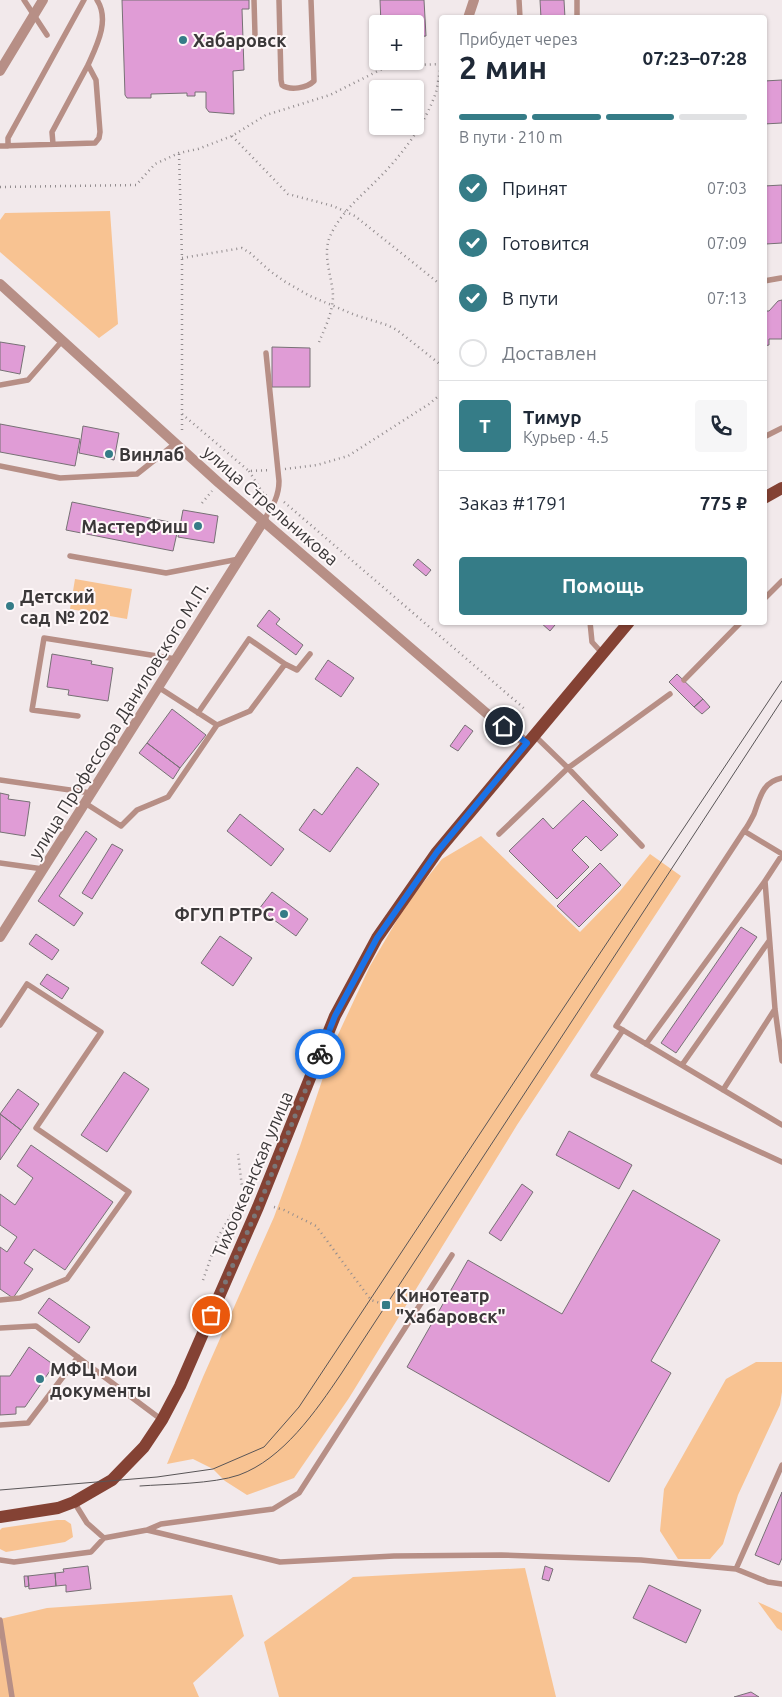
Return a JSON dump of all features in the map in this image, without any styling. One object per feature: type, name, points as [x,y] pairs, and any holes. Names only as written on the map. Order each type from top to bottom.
[{"type":"main road","points":[[767,496],[782,488]]},
{"type":"main road","name":"Тихоокеанская улица","points":[[0,1517],[58,1508],[74,1502],[112,1480],[144,1447],[162,1420],[180,1386],[258,1208],[335,1016],[377,938],[437,852],[626,625]]},
{"type":"street","points":[[0,71],[43,0]]},
{"type":"street","points":[[469,15],[474,0]]},
{"type":"street","name":"улица Стрельникова","points":[[0,284],[176,443],[492,718],[530,739]]},
{"type":"street","name":"улица Профессора Даниловского М.П.","points":[[0,938],[3,927],[43,869],[264,520]]},
{"type":"lane","points":[[24,0],[47,35]]},
{"type":"lane","points":[[8,146],[8,138],[84,0]]},
{"type":"lane","points":[[53,144],[52,132],[88,66],[101,34],[102,8],[97,0]]},
{"type":"lane","points":[[254,0],[255,35]]},
{"type":"lane","points":[[279,0],[281,80],[282,85],[286,88],[304,87],[314,81],[311,0]]},
{"type":"lane","points":[[519,0],[520,15]]},
{"type":"lane","points":[[577,0],[577,15]]},
{"type":"lane","points":[[0,146],[95,143],[99,138],[100,132],[96,80],[88,66]]},
{"type":"lane","points":[[767,280],[781,278]]},
{"type":"lane","points":[[0,386],[28,380],[62,341]]},
{"type":"lane","points":[[264,520],[279,490],[266,353]]},
{"type":"lane","points":[[767,436],[782,428]]},
{"type":"lane","points":[[0,466],[60,478],[137,474],[176,443]]},
{"type":"lane","points":[[70,556],[166,573],[239,558]]},
{"type":"lane","points":[[767,596],[782,581]]},
{"type":"lane","points":[[590,625],[592,642],[602,653]]},
{"type":"lane","points":[[684,680],[737,625]]},
{"type":"lane","points":[[78,716],[32,710],[44,638],[176,658]]},
{"type":"lane","points":[[198,713],[250,639],[285,664],[297,670],[310,654]]},
{"type":"lane","points":[[85,803],[121,826],[137,810],[168,797],[217,725],[250,711],[285,664]]},
{"type":"lane","points":[[158,687],[217,725]]},
{"type":"lane","points":[[499,834],[568,768],[670,694]]},
{"type":"lane","points":[[530,739],[568,768],[642,846]]},
{"type":"lane","points":[[782,778],[775,780],[761,793],[754,815],[616,1026],[782,1125]]},
{"type":"lane","points":[[0,780],[91,793]]},
{"type":"lane","points":[[646,1044],[765,881],[782,854],[744,831]]},
{"type":"lane","points":[[0,862],[43,869]]},
{"type":"lane","points":[[765,881],[775,1009],[782,1061]]},
{"type":"lane","points":[[682,1065],[769,941]]},
{"type":"lane","points":[[0,1025],[27,984],[101,1032],[36,1128],[129,1192],[67,1279],[20,1298],[0,1300]]},
{"type":"lane","points":[[724,1090],[775,1009]]},
{"type":"lane","points":[[623,1030],[593,1075],[782,1162]]},
{"type":"lane","points":[[0,1560],[14,1562],[91,1552],[104,1538],[147,1530],[161,1524],[273,1509],[299,1493],[452,1255]]},
{"type":"lane","points":[[0,1328],[36,1326],[162,1420]]},
{"type":"lane","points":[[0,1425],[28,1423],[78,1356]]},
{"type":"lane","points":[[736,1569],[782,1465]]},
{"type":"lane","points":[[74,1502],[87,1523],[104,1538]]},
{"type":"lane","points":[[147,1530],[280,1562],[394,1556],[501,1555],[641,1560],[736,1569],[768,1582],[782,1584]]},
{"type":"lane","points":[[0,1620],[12,1697]]},
{"type":"path","points":[[0,187],[136,185],[155,164],[179,153],[198,149],[232,136],[266,115],[330,95],[384,68],[392,66],[439,65]]},
{"type":"path","points":[[319,342],[332,306],[333,295],[327,253],[329,240],[336,225],[347,211],[403,151],[426,113],[436,92],[439,76]]},
{"type":"path","points":[[232,136],[288,194],[347,211],[439,283]]},
{"type":"path","points":[[179,153],[182,258],[182,432]]},
{"type":"path","points":[[182,258],[242,248],[284,281],[332,306],[388,325],[397,330],[439,363]]},
{"type":"path","points":[[249,471],[278,470],[317,465],[348,456],[439,396]]},
{"type":"path","points":[[182,414],[249,471],[264,495],[277,496],[526,710]]},
{"type":"path","points":[[203,1280],[218,1236],[242,1195],[238,1154]]},
{"type":"path","points":[[274,1207],[316,1226],[371,1300],[386,1305]]},
{"type":"shaded area","points":[[110,211],[118,324],[99,338],[0,252],[0,220],[5,213]]},
{"type":"shaded area","points":[[75,579],[132,589],[127,619],[70,609]]},
{"type":"shaded area","points":[[481,836],[580,932],[620,891],[650,854],[681,876],[517,1125],[349,1398],[294,1478],[247,1495],[225,1481],[213,1469],[193,1459],[167,1464],[203,1377],[274,1217],[336,1039],[370,966],[407,903],[442,859]]},
{"type":"shaded area","points":[[756,1362],[782,1362],[780,1405],[738,1495],[723,1544],[710,1559],[678,1559],[660,1531],[664,1489],[726,1379]]},
{"type":"shaded area","points":[[65,1520],[71,1524],[73,1537],[65,1542],[6,1552],[0,1549],[0,1530],[2,1528]]},
{"type":"shaded area","points":[[525,1568],[556,1697],[279,1697],[264,1642],[353,1577]]},
{"type":"shaded area","points":[[232,1595],[244,1636],[193,1683],[199,1697],[0,1697],[0,1619],[47,1608]]},
{"type":"shaded area","points":[[758,1602],[782,1613],[782,1631],[777,1628]]},
{"type":"building","name":"Хабаровск","points":[[122,0],[249,0],[249,9],[242,9],[244,70],[233,71],[234,114],[209,112],[206,108],[206,92],[195,92],[195,96],[187,96],[187,93],[151,94],[151,98],[127,98],[125,95]]},
{"type":"building","points":[[380,0],[424,0],[426,36],[424,36],[424,15],[381,15]]},
{"type":"building","points":[[540,0],[564,0],[565,15],[541,15]]},
{"type":"building","points":[[782,80],[782,123],[767,124],[767,81]]},
{"type":"building","points":[[782,185],[782,243],[767,244],[767,186]]},
{"type":"building","points":[[782,300],[782,339],[769,339],[769,345],[767,345],[767,311],[778,301]]},
{"type":"building","points":[[0,342],[25,346],[20,374],[0,370]]},
{"type":"building","points":[[272,347],[310,348],[310,387],[272,387]]},
{"type":"building","points":[[0,424],[80,439],[75,466],[0,452]]},
{"type":"building","points":[[83,426],[119,433],[114,460],[79,453]]},
{"type":"building","points":[[72,502],[179,524],[173,551],[66,530]]},
{"type":"building","name":"МастерФиш","points":[[183,510],[218,516],[214,543],[178,537]]},
{"type":"building","points":[[418,559],[431,570],[426,576],[413,565]]},
{"type":"building","points":[[269,610],[280,619],[276,624],[303,645],[296,655],[257,626]]},
{"type":"building","points":[[543,625],[555,625],[550,631]]},
{"type":"building","points":[[52,654],[92,661],[91,664],[113,668],[108,701],[68,695],[69,690],[47,687]]},
{"type":"building","points":[[328,660],[354,678],[341,697],[315,679]]},
{"type":"building","points":[[677,674],[703,699],[694,707],[669,682]]},
{"type":"building","points":[[703,699],[710,707],[702,714],[694,707]]},
{"type":"building","points":[[172,709],[206,735],[180,768],[147,743]]},
{"type":"building","points":[[465,725],[473,731],[458,751],[450,746]]},
{"type":"building","points":[[147,743],[180,768],[173,779],[139,753]]},
{"type":"building","points":[[357,767],[379,784],[330,852],[299,830],[314,809],[322,815]]},
{"type":"building","points":[[0,793],[9,795],[8,799],[30,802],[25,836],[0,832]]},
{"type":"building","points":[[583,800],[618,835],[601,851],[586,836],[572,850],[589,867],[557,899],[509,851],[543,818],[553,829]]},
{"type":"building","points":[[240,814],[284,849],[271,866],[227,831]]},
{"type":"building","points":[[86,831],[97,839],[59,896],[83,913],[74,926],[38,901]]},
{"type":"building","points":[[112,844],[123,850],[92,899],[82,893]]},
{"type":"building","points":[[600,863],[621,885],[579,927],[557,906]]},
{"type":"building","name":"ФГУП РТРС","points":[[272,892],[308,919],[296,936],[259,909]]},
{"type":"building","points":[[741,927],[757,937],[676,1053],[661,1043]]},
{"type":"building","points":[[36,934],[59,950],[52,960],[29,944]]},
{"type":"building","points":[[220,936],[252,958],[233,986],[201,963]]},
{"type":"building","points":[[47,974],[69,988],[62,999],[40,984]]},
{"type":"building","points":[[124,1072],[149,1089],[107,1152],[81,1135]]},
{"type":"building","points":[[18,1089],[39,1104],[21,1130],[0,1114]]},
{"type":"building","points":[[0,1114],[21,1130],[0,1160]]},
{"type":"building","points":[[569,1131],[632,1165],[619,1189],[556,1155]]},
{"type":"building","points":[[31,1145],[113,1202],[65,1270],[34,1249],[24,1263],[33,1269],[13,1298],[0,1289],[0,1247],[7,1252],[17,1237],[0,1225],[0,1194],[15,1205],[33,1178],[17,1166]]},
{"type":"building","points":[[522,1184],[533,1192],[501,1241],[489,1233]]},
{"type":"building","points":[[633,1190],[720,1240],[651,1361],[671,1373],[609,1482],[407,1367],[468,1260],[562,1314]]},
{"type":"building","points":[[49,1298],[90,1327],[79,1343],[38,1313]]},
{"type":"building","points":[[29,1347],[54,1365],[25,1407],[16,1407],[16,1414],[0,1415],[0,1376],[10,1376]]},
{"type":"building","points":[[782,1492],[782,1558],[779,1565],[755,1555]]},
{"type":"building","points":[[88,1566],[91,1589],[66,1592],[66,1585],[56,1586],[55,1573],[64,1572],[63,1569]]},
{"type":"building","points":[[545,1566],[553,1569],[549,1581],[542,1579]]},
{"type":"building","points":[[55,1573],[56,1586],[29,1589],[28,1576]]},
{"type":"building","points":[[24,1576],[28,1576],[29,1586],[25,1587]]},
{"type":"building","points":[[649,1585],[701,1610],[686,1643],[633,1618]]},
{"type":"building","points":[[751,1692],[759,1697],[734,1697]]},
{"type":"tram line","points":[[0,1490],[157,1477],[213,1469],[264,1447],[299,1407],[782,681]]},
{"type":"tram line","points":[[140,1486],[203,1482],[239,1475],[255,1468],[270,1458],[284,1446],[309,1418],[341,1374],[782,700]]},
{"type":"way so far","points":[[211,1315],[258,1208],[320,1054]]},
{"type":"place","name":"Хабаровск","points":[[183,40]]},
{"type":"place","name":"Винлаб","points":[[109,454]]},
{"type":"place","name":"МастерФиш","points":[[198,526]]},
{"type":"place","name":"Детский сад № 202","points":[[10,606]]},
{"type":"place","name":"ФГУП РТРС","points":[[284,914]]},
{"type":"place","name":"Кинотеатр \"Хабаровск\"","points":[[386,1305]]},
{"type":"place","name":"МФЦ Мои документы","points":[[40,1379]]},
{"type":"route","points":[[320,1054],[335,1016],[377,938],[437,852],[527,743],[504,726]]}]
